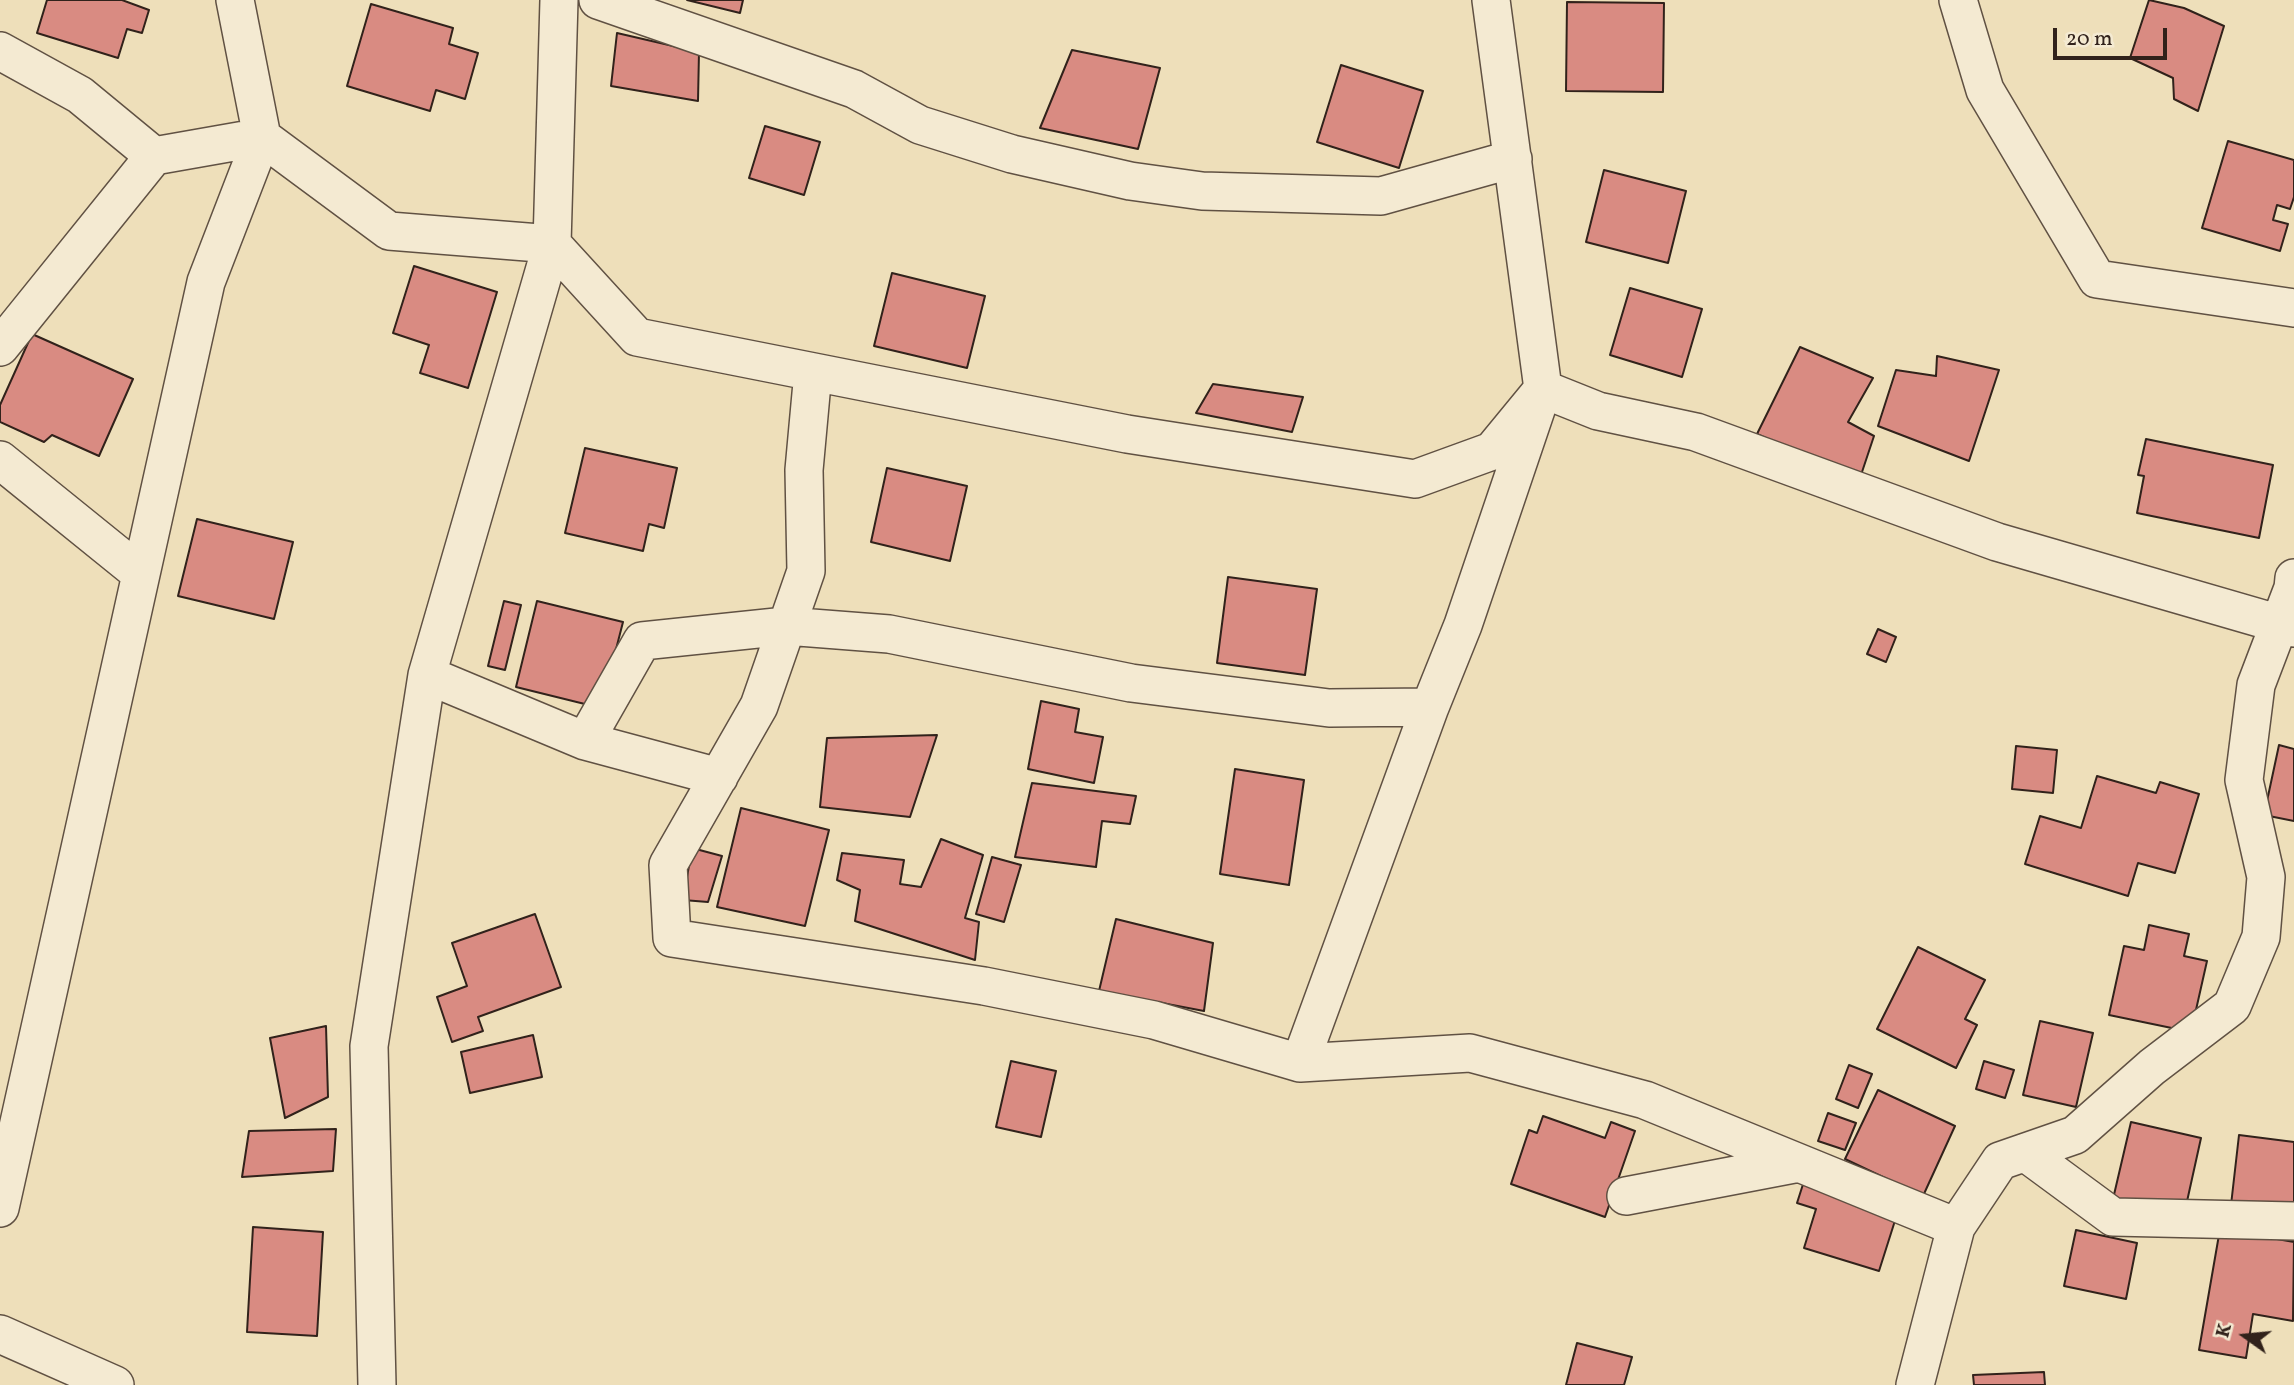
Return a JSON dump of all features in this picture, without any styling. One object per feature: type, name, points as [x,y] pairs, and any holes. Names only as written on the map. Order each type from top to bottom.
[{"type":"street","points":[[0,1208],[206,282],[262,137],[235,0]]},
{"type":"street","points":[[377,1385],[369,1046],[428,675],[551,244],[559,0]]},
{"type":"street","points":[[598,0],[853,89],[919,125],[1012,154],[1130,181],[1202,191],[1381,196],[1513,159]]},
{"type":"street","points":[[1300,1063],[1430,707],[1463,625],[1543,389],[1491,0]]},
{"type":"street","points":[[1958,0],[1985,90],[2097,279],[2294,308]]},
{"type":"street","points":[[0,51],[80,95],[153,156]]},
{"type":"street","points":[[0,347],[153,156],[262,137],[388,231],[551,244],[637,337],[1127,434],[1415,479],[1492,451],[1543,389]]},
{"type":"street","points":[[813,372],[804,470],[806,571],[759,706],[668,865],[672,938],[1049,999],[1154,1020],[1300,1063],[1470,1053],[1645,1100],[1956,1227]]},
{"type":"street","points":[[1543,389],[1598,411],[1696,432],[1997,542],[2287,625]]},
{"type":"street","points":[[0,460],[141,574]]},
{"type":"street","points":[[1915,1385],[1956,1227],[2000,1161],[2075,1135],[2152,1068],[2232,1006],[2261,937],[2266,877],[2244,780],[2256,685],[2287,625],[2294,578]]},
{"type":"street","points":[[585,741],[642,641],[786,626],[889,634],[1131,683],[1329,708],[1430,707]]},
{"type":"street","points":[[428,675],[585,741],[719,777]]},
{"type":"street","points":[[2026,1153],[2113,1217],[2294,1221]]},
{"type":"street","points":[[1626,1196],[1799,1163]]},
{"type":"street","points":[[0,1334],[115,1385]]},
{"type":"building","points":[[47,0],[122,0],[149,10],[142,33],[127,29],[118,58],[37,33]]},
{"type":"building","points":[[687,0],[743,0],[740,13]]},
{"type":"building","points":[[2149,0],[2184,8],[2224,26],[2198,111],[2174,99],[2173,78],[2130,58]]},
{"type":"building","points":[[1567,2],[1664,3],[1663,92],[1566,91]]},
{"type":"building","points":[[371,4],[453,28],[449,44],[478,53],[465,99],[436,90],[430,111],[347,86]]},
{"type":"building","points":[[617,33],[699,52],[698,101],[611,86]]},
{"type":"building","points":[[1072,50],[1160,68],[1138,149],[1040,128]]},
{"type":"building","points":[[1341,65],[1423,91],[1399,168],[1317,142]]},
{"type":"building","points":[[765,126],[820,142],[804,195],[749,178]]},
{"type":"building","points":[[2228,141],[2294,160],[2294,197],[2290,209],[2277,205],[2273,220],[2288,224],[2280,251],[2202,228]]},
{"type":"building","points":[[1604,170],[1686,191],[1668,263],[1586,242]]},
{"type":"building","points":[[414,266],[497,292],[468,388],[420,373],[429,345],[393,333]]},
{"type":"building","points":[[892,273],[985,296],[967,368],[874,346]]},
{"type":"building","points":[[1630,288],[1702,309],[1682,377],[1610,355]]},
{"type":"building","points":[[32,334],[133,379],[99,456],[52,435],[44,442],[0,422],[0,405]]},
{"type":"building","points":[[1800,347],[1873,378],[1848,422],[1874,436],[1859,481],[1757,434]]},
{"type":"building","points":[[1937,356],[1999,370],[1969,461],[1878,426],[1896,370],[1936,376]]},
{"type":"building","points":[[1213,384],[1303,397],[1292,432],[1196,413]]},
{"type":"building","points":[[2146,439],[2273,465],[2259,538],[2137,513],[2144,476],[2138,475]]},
{"type":"building","points":[[585,448],[677,468],[664,528],[649,524],[643,551],[565,533]]},
{"type":"building","points":[[887,468],[967,486],[950,561],[871,542]]},
{"type":"building","points":[[197,519],[293,542],[274,619],[178,596]]},
{"type":"building","points":[[1228,577],[1317,589],[1305,675],[1217,663]]},
{"type":"building","points":[[504,601],[521,605],[505,670],[488,666]]},
{"type":"building","points":[[537,601],[623,622],[601,708],[516,687]]},
{"type":"building","points":[[1878,629],[1896,637],[1886,662],[1867,654]]},
{"type":"building","points":[[1041,701],[1079,709],[1075,732],[1103,737],[1094,783],[1028,769]]},
{"type":"building","points":[[937,735],[910,817],[820,807],[827,738]]},
{"type":"building","points":[[2279,745],[2294,749],[2294,821],[2264,815]]},
{"type":"building","points":[[2016,746],[2057,750],[2053,793],[2012,789]]},
{"type":"building","points":[[1235,769],[1304,780],[1289,885],[1220,874]]},
{"type":"building","points":[[2097,776],[2156,793],[2160,782],[2199,794],[2175,873],[2138,863],[2128,896],[2025,864],[2040,816],[2081,828]]},
{"type":"building","points":[[1032,783],[1136,796],[1130,824],[1102,821],[1096,867],[1015,857]]},
{"type":"building","points":[[741,808],[829,830],[805,926],[717,907]]},
{"type":"building","points":[[941,839],[983,855],[965,918],[979,922],[975,960],[855,921],[860,890],[837,880],[842,853],[904,860],[900,884],[921,887]]},
{"type":"building","points":[[692,848],[722,856],[708,902],[683,900]]},
{"type":"building","points":[[992,857],[1021,865],[1004,922],[976,914]]},
{"type":"building","points":[[535,914],[561,987],[478,1017],[483,1031],[452,1042],[437,997],[467,986],[452,943]]},
{"type":"building","points":[[1116,919],[1213,943],[1204,1011],[1099,991]]},
{"type":"building","points":[[2149,925],[2189,934],[2184,956],[2207,961],[2191,1032],[2109,1015],[2124,946],[2144,950]]},
{"type":"building","points":[[1918,947],[1985,980],[1965,1019],[1977,1025],[1956,1068],[1877,1029]]},
{"type":"building","points":[[2040,1021],[2093,1033],[2076,1107],[2023,1095]]},
{"type":"building","points":[[326,1026],[328,1097],[285,1118],[270,1038]]},
{"type":"building","points":[[533,1035],[542,1077],[470,1093],[461,1052]]},
{"type":"building","points":[[1011,1061],[1056,1071],[1041,1137],[996,1127]]},
{"type":"building","points":[[1984,1061],[2014,1070],[2005,1098],[1976,1089]]},
{"type":"building","points":[[1849,1065],[1872,1074],[1858,1108],[1836,1099]]},
{"type":"building","points":[[1878,1090],[1955,1126],[1923,1196],[1845,1159]]},
{"type":"building","points":[[1828,1113],[1856,1123],[1845,1150],[1818,1141]]},
{"type":"building","points":[[1543,1116],[1605,1138],[1611,1122],[1635,1131],[1605,1217],[1511,1184],[1529,1130],[1537,1133]]},
{"type":"building","points":[[2131,1122],[2201,1138],[2184,1215],[2113,1199]]},
{"type":"building","points":[[336,1129],[333,1171],[242,1177],[249,1131]]},
{"type":"building","points":[[2239,1135],[2294,1142],[2294,1211],[2231,1205]]},
{"type":"building","points":[[1805,1178],[1899,1208],[1879,1271],[1804,1248],[1816,1209],[1797,1203]]},
{"type":"building","points":[[253,1227],[323,1232],[317,1336],[247,1332]]},
{"type":"building","points":[[2220,1229],[2294,1242],[2293,1321],[2253,1314],[2246,1358],[2199,1350]]},
{"type":"building","points":[[2076,1230],[2137,1243],[2126,1299],[2064,1286]]},
{"type":"building","points":[[1577,1343],[1632,1357],[1624,1385],[1566,1385]]},
{"type":"building","points":[[2044,1372],[2045,1385],[1974,1385],[1973,1375]]}]
